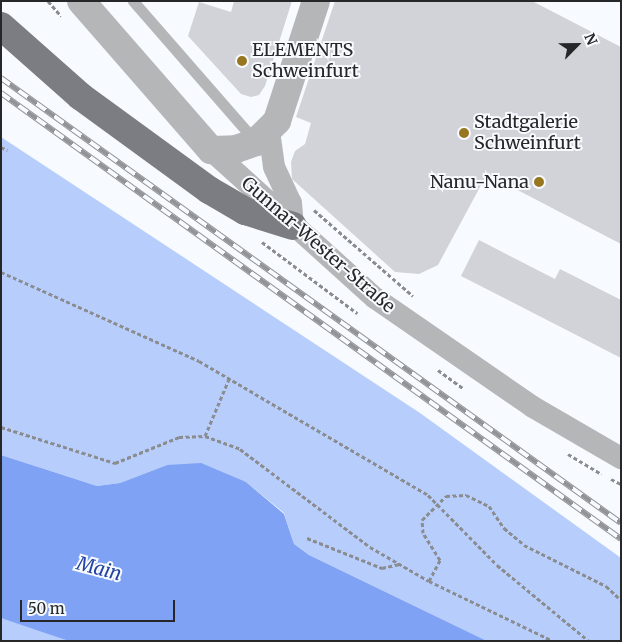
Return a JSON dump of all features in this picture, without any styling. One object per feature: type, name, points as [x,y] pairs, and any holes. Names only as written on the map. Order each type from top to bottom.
[{"type":"main road","points":[[1,26],[80,96],[208,190],[245,211],[300,215]]},
{"type":"street","name":"Gunnar-Wester-Straße","points":[[82,1],[211,150],[300,215],[381,302],[533,407],[621,458]]},
{"type":"street","points":[[211,150],[236,149],[262,137],[284,103],[316,1]]},
{"type":"street","points":[[262,137],[290,203],[300,215]]},
{"type":"lane","points":[[133,1],[262,137]]},
{"type":"path","points":[[1,147],[7,150]]},
{"type":"path","points":[[300,215],[416,299]]},
{"type":"path","points":[[1,272],[141,333],[229,379],[438,504],[497,565],[589,641]]},
{"type":"path","points":[[205,436],[229,379]]},
{"type":"path","points":[[1,428],[115,463],[179,437],[205,436],[240,449],[370,547],[429,581],[553,641]]},
{"type":"path","points":[[429,581],[440,560],[421,526],[422,520],[446,496],[466,495],[488,506],[504,528],[524,545],[606,586],[621,600]]},
{"type":"path","points":[[307,538],[382,568],[400,564]]},
{"type":"shaded area","points":[[1,137],[420,413],[621,558],[621,641],[487,641],[309,555],[294,544],[284,513],[246,482],[167,465],[120,483],[97,486],[1,455]]},
{"type":"shaded area","points":[[1,618],[43,630],[69,641],[1,641]]},
{"type":"water","name":"Main","points":[[1,455],[97,486],[120,483],[167,465],[201,463],[246,482],[284,514],[294,544],[309,555],[487,641],[69,641],[1,618]]},
{"type":"building","name":"ELEMENTS Schweinfurt","points":[[234,1],[292,1],[265,86],[259,95],[251,97],[241,94],[188,36],[199,2],[231,12]]},
{"type":"building","name":"Stadtgalerie Schweinfurt","points":[[335,1],[532,1],[621,47],[621,244],[487,174],[438,265],[419,274],[395,272],[292,179],[291,162],[295,151],[305,144],[311,123],[296,117]]},
{"type":"building","points":[[479,240],[555,279],[560,269],[621,300],[621,358],[461,276]]},
{"type":"railway","points":[[1,78],[621,523]]},
{"type":"railway","points":[[1,93],[621,539]]},
{"type":"place","name":"ELEMENTS Schweinfurt","points":[[242,61]]},
{"type":"place","name":"Stadtgalerie Schweinfurt","points":[[464,133]]},
{"type":"place","name":"Nanu-Nana","points":[[539,182]]}]
